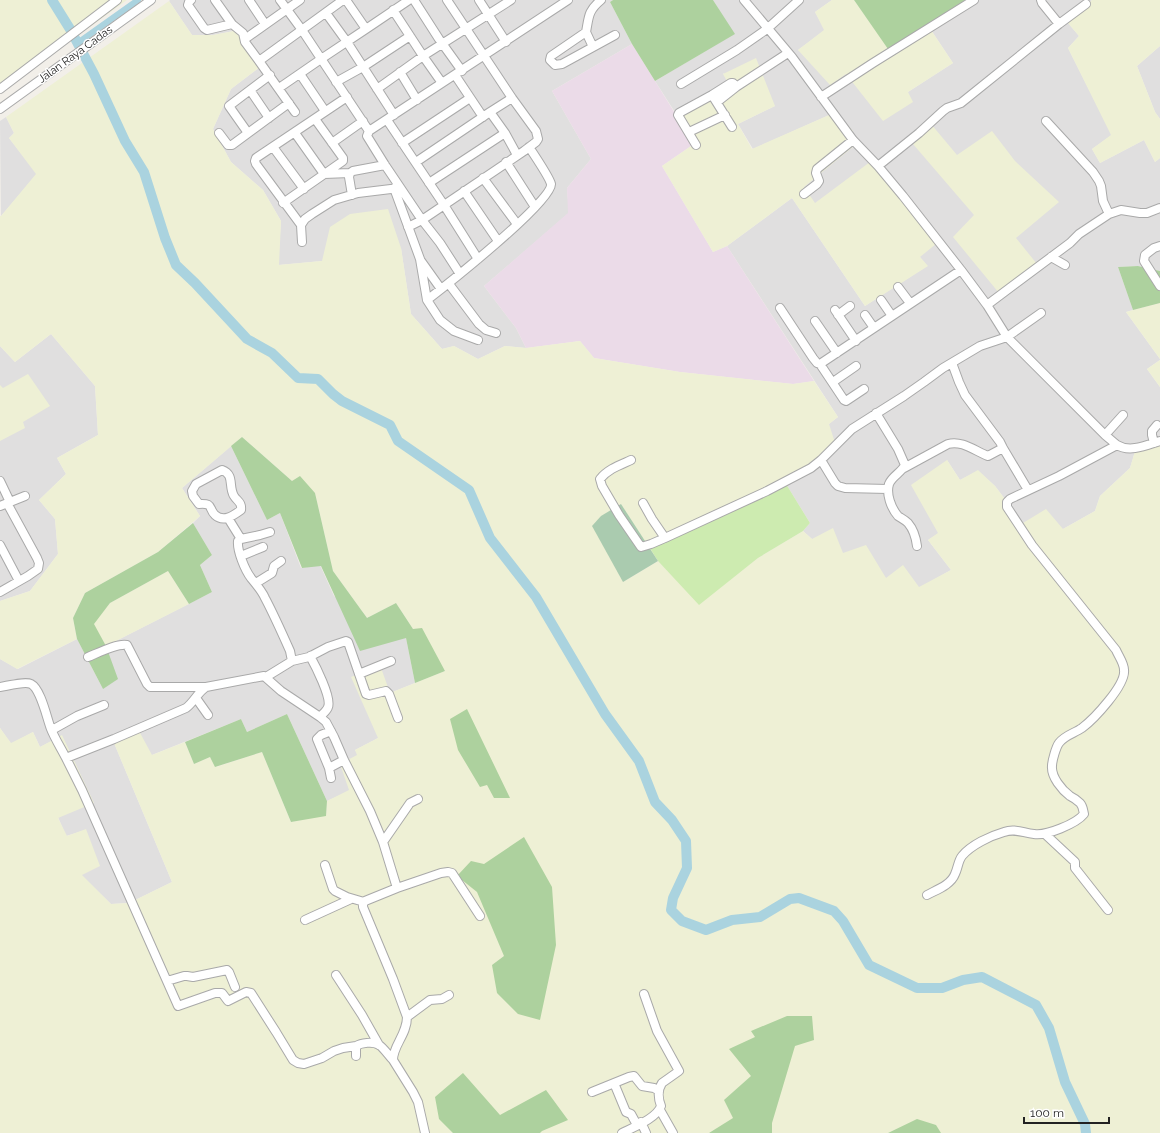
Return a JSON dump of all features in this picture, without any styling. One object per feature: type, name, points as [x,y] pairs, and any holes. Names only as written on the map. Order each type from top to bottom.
[{"type":"street","points":[[0,89],[117,0]]},
{"type":"street","name":"Jalan Raya Cadas","points":[[0,109],[151,0]]},
{"type":"street","points":[[192,0],[188,5],[207,30],[232,24]]},
{"type":"street","points":[[215,0],[232,24],[243,33],[245,42],[295,112]]},
{"type":"street","points":[[249,0],[266,24]]},
{"type":"street","points":[[280,0],[303,29],[371,130]]},
{"type":"street","points":[[283,0],[288,9]]},
{"type":"street","points":[[245,39],[300,0]]},
{"type":"street","points":[[259,61],[344,0],[366,29]]},
{"type":"street","points":[[279,88],[409,0]]},
{"type":"street","points":[[414,0],[443,44],[470,98],[505,133],[517,155]]},
{"type":"street","points":[[408,227],[422,220],[529,147],[538,139],[536,131],[512,98],[447,0]]},
{"type":"street","points":[[479,0],[506,42]]},
{"type":"street","points":[[377,89],[424,56],[511,0]]},
{"type":"street","points":[[460,274],[440,243],[398,188],[386,165],[367,136],[371,130],[568,0]]},
{"type":"street","points":[[593,47],[586,32],[589,13],[601,0]]},
{"type":"street","points":[[744,0],[788,53],[854,140],[878,166],[961,270],[987,306],[1007,338],[1117,445],[1131,449],[1157,442],[1152,435],[1152,431],[1157,425]]},
{"type":"street","points":[[681,84],[737,50],[767,29],[799,0]]},
{"type":"street","points":[[821,97],[872,63],[974,0]]},
{"type":"street","points":[[1041,0],[1059,24]]},
{"type":"street","points":[[878,166],[919,133],[943,111],[961,103],[1086,4]]},
{"type":"street","points":[[393,10],[442,83]]},
{"type":"street","points":[[326,13],[347,42],[377,89],[402,143],[444,204],[478,259]]},
{"type":"street","points":[[586,32],[551,56],[550,60],[552,63],[555,65],[562,64],[615,35]]},
{"type":"street","points":[[338,80],[363,67],[410,36]]},
{"type":"street","points":[[696,145],[679,114],[736,87],[788,53]]},
{"type":"street","points":[[400,72],[417,100]]},
{"type":"street","points":[[300,74],[325,111]]},
{"type":"street","points":[[248,133],[229,106],[270,75]]},
{"type":"street","points":[[338,80],[362,121],[371,130]]},
{"type":"street","points":[[250,90],[269,118]]},
{"type":"street","points":[[302,242],[301,225],[255,161],[256,158],[347,97]]},
{"type":"street","points":[[402,143],[470,98]]},
{"type":"street","points":[[416,162],[512,98]]},
{"type":"street","points":[[714,98],[732,127]]},
{"type":"street","points":[[219,133],[226,144],[230,146],[289,103]]},
{"type":"street","points":[[689,132],[725,115]]},
{"type":"street","points":[[284,203],[342,162],[343,159],[315,119]]},
{"type":"street","points":[[332,143],[362,121]]},
{"type":"street","points":[[1046,121],[1093,172],[1101,186],[1103,201],[1109,214]]},
{"type":"street","points":[[295,133],[324,174]]},
{"type":"street","points":[[429,183],[505,133]]},
{"type":"street","points":[[804,194],[819,181],[816,173],[818,169],[854,140]]},
{"type":"street","points":[[273,147],[304,188]]},
{"type":"street","points":[[426,300],[441,290],[478,259],[535,207],[550,190],[550,182],[529,147]]},
{"type":"street","points":[[506,162],[535,207]]},
{"type":"street","points":[[324,174],[350,173],[353,171],[386,165]]},
{"type":"street","points":[[350,173],[349,177],[352,195]]},
{"type":"street","points":[[484,178],[517,224]]},
{"type":"street","points":[[301,225],[305,219],[334,200],[352,195],[398,188]]},
{"type":"street","points":[[398,188],[408,227],[420,259],[426,300],[440,320],[454,331],[478,340]]},
{"type":"street","points":[[464,191],[498,241]]},
{"type":"street","points":[[987,306],[1070,243],[1079,234],[1109,214],[1121,210],[1147,213],[1160,208]]},
{"type":"street","points":[[1160,246],[1154,248],[1145,255],[1144,261],[1160,286]]},
{"type":"street","points":[[1051,257],[1065,266]]},
{"type":"street","points":[[420,259],[441,290]]},
{"type":"street","points":[[820,364],[961,270]]},
{"type":"street","points":[[448,284],[479,324],[486,330],[496,333]]},
{"type":"street","points":[[898,287],[910,303]]},
{"type":"street","points":[[881,300],[892,316]]},
{"type":"street","points":[[850,306],[836,312],[856,341]]},
{"type":"street","points":[[780,308],[813,358],[820,364],[833,382],[844,401],[864,389]]},
{"type":"street","points":[[631,460],[613,468],[604,474],[600,479],[602,486],[619,515],[641,547],[665,538],[766,491],[811,468],[852,429],[937,372],[980,346],[1007,338],[1041,313]]},
{"type":"street","points":[[865,315],[874,328]]},
{"type":"street","points":[[815,321],[837,353]]},
{"type":"street","points":[[952,363],[965,395],[1000,442],[1028,490]]},
{"type":"street","points":[[833,382],[856,366]]},
{"type":"street","points":[[876,413],[898,449],[905,465],[904,468]]},
{"type":"street","points":[[1105,434],[1123,415]]},
{"type":"street","points":[[917,546],[915,534],[908,523],[894,510],[889,498],[888,489],[892,479],[904,468],[948,444],[963,444],[988,456],[1003,448]]},
{"type":"street","points":[[926,895],[946,884],[955,876],[963,855],[978,843],[992,836],[1012,830],[1034,835],[1045,834],[1072,823],[1084,814],[1078,801],[1063,790],[1055,778],[1052,771],[1052,765],[1059,743],[1082,728],[1098,713],[1113,696],[1124,677],[1125,670],[1116,650],[1032,545],[1007,507],[1007,502],[1010,499],[1059,476],[1117,445]]},
{"type":"street","points":[[821,460],[838,486],[845,488],[888,489]]},
{"type":"street","points":[[222,470],[226,471],[230,477],[234,496],[242,506],[241,510],[228,518],[221,518],[215,515],[211,507],[205,504],[199,504],[193,496],[192,490],[196,484],[222,470]]},
{"type":"street","points":[[0,481],[6,504],[39,563],[38,569],[0,592]]},
{"type":"street","points":[[6,504],[24,496]]},
{"type":"street","points":[[643,503],[665,538]]},
{"type":"street","points":[[228,518],[241,538]]},
{"type":"street","points":[[270,532],[241,538],[238,541],[238,545],[241,556],[251,577],[265,597],[290,651],[292,661]]},
{"type":"street","points":[[0,545],[19,581]]},
{"type":"street","points":[[241,556],[263,548]]},
{"type":"street","points":[[256,583],[272,573],[274,566],[281,561]]},
{"type":"street","points":[[88,657],[125,644],[134,657],[147,684],[150,687],[206,687],[262,676],[266,677],[292,661],[310,656],[328,647],[346,641],[348,642],[366,694],[369,695],[386,691],[389,694],[398,718]]},
{"type":"street","points":[[310,656],[323,684],[329,702],[327,709],[320,717]]},
{"type":"street","points":[[359,674],[391,661]]},
{"type":"street","points":[[266,677],[281,691],[326,722],[370,811],[397,888]]},
{"type":"street","points":[[0,687],[26,683],[32,684],[36,690],[43,704],[52,730],[82,790],[178,1006],[215,993],[222,993],[228,1001],[246,992],[251,993],[293,1060],[298,1063],[304,1064],[322,1058],[338,1049],[363,1044],[379,1044]]},
{"type":"street","points":[[66,758],[186,708],[206,687]]},
{"type":"street","points":[[196,698],[208,715]]},
{"type":"street","points":[[52,730],[77,716],[104,706]]},
{"type":"street","points":[[331,731],[321,735],[317,739],[329,768],[331,778]]},
{"type":"street","points":[[329,768],[344,760]]},
{"type":"street","points":[[382,842],[410,803],[418,799]]},
{"type":"street","points":[[1045,834],[1075,862],[1075,868],[1108,910]]},
{"type":"street","points":[[325,865],[333,889],[337,893],[351,899],[364,902],[397,888],[441,873],[452,873],[480,916]]},
{"type":"street","points":[[305,920],[351,899]]},
{"type":"street","points":[[364,902],[364,910],[407,1017],[407,1024],[403,1036],[393,1055],[393,1060]]},
{"type":"street","points":[[167,981],[184,976],[193,978],[227,970],[235,987]]},
{"type":"street","points":[[336,975],[362,1014],[379,1044],[393,1060],[413,1092],[418,1102],[425,1133]]},
{"type":"street","points":[[622,1133],[651,1118],[660,1110],[662,1106],[658,1100],[658,1091],[662,1083],[679,1071],[657,1031],[644,994]]},
{"type":"street","points":[[407,1017],[430,1000],[442,999],[449,995]]},
{"type":"street","points":[[356,1046],[356,1056]]},
{"type":"street","points":[[592,1092],[634,1076],[642,1086],[654,1088],[658,1091]]},
{"type":"street","points":[[614,1083],[626,1112],[631,1114],[646,1133]]},
{"type":"street","points":[[660,1110],[674,1133]]},
{"type":"shaded area","points":[[613,0],[610,2],[632,44],[552,91],[591,159],[567,188],[569,213],[484,286],[516,328],[526,348],[505,346],[478,359],[454,346],[442,349],[411,314],[401,248],[322,261],[278,265],[281,221],[263,190],[231,162],[213,129],[231,89],[264,64],[239,30],[213,35],[192,35],[169,1]]},
{"type":"shaded area","points":[[713,0],[832,0],[815,12],[825,30],[798,50],[845,73],[908,92],[953,63],[929,27],[967,0],[1092,0],[1068,23],[1079,36],[1068,48],[1112,135],[1092,149],[1100,163],[1144,140],[1155,162],[1160,158],[1160,271],[1138,266],[1118,267],[1133,310],[1126,312],[1160,359],[1147,369],[1160,387],[1160,440],[1136,448],[1130,468],[1100,496],[1095,511],[1063,529],[1023,523],[995,486],[978,471],[960,480],[947,460],[939,533],[928,540],[951,570],[919,588],[886,578],[843,553],[812,539],[803,531],[810,523],[783,479],[816,460],[829,424],[838,417],[727,246],[792,198],[865,306],[927,266],[920,257],[815,204],[803,187],[854,146],[845,140],[836,112],[753,149],[738,124],[775,106],[723,73],[729,84],[678,117],[655,81],[734,34]]},
{"type":"shaded area","points":[[632,44],[694,144],[662,166],[713,252],[727,246],[814,381],[793,384],[680,372],[594,358],[580,341],[526,348],[516,328],[484,286],[568,213],[567,188],[591,159],[552,91]]},
{"type":"shaded area","points":[[1160,46],[1160,119],[1155,112],[1137,66]]},
{"type":"shaded area","points":[[6,117],[14,133],[9,138],[37,174],[1,216],[0,121]]},
{"type":"shaded area","points":[[51,334],[95,386],[98,435],[57,458],[66,474],[39,500],[55,519],[58,554],[30,591],[0,601],[0,346],[15,362]]},
{"type":"shaded area","points":[[231,446],[267,520],[280,513],[301,568],[320,565],[334,596],[406,638],[415,683],[390,693],[378,738],[355,750],[358,755],[350,791],[327,801],[287,714],[247,732],[241,719],[152,755],[114,743],[172,882],[129,903],[111,904],[81,875],[86,830],[66,836],[58,817],[62,736],[40,747],[33,732],[11,744],[0,728],[0,659],[18,669],[77,639],[103,689],[106,646],[212,592],[200,565],[212,555],[193,523],[200,516],[182,488]]},
{"type":"green space","points":[[0,0],[127,0],[0,92]]},
{"type":"green space","points":[[613,0],[713,0],[735,34],[655,81],[632,44],[610,2]]},
{"type":"green space","points":[[832,0],[854,0],[888,48],[929,27],[953,63],[908,92],[913,102],[883,121],[846,74],[830,85],[798,50],[824,30],[815,12]]},
{"type":"green space","points":[[854,0],[964,0],[965,2],[929,27],[888,49]]},
{"type":"green space","points":[[1092,0],[1160,0],[1160,46],[1137,66],[1155,112],[1160,119],[1160,158],[1155,162],[1144,140],[1100,163],[1092,149],[1111,135],[1068,48],[1079,36],[1068,23]]},
{"type":"green space","points":[[169,1],[192,35],[213,35],[239,30],[264,64],[231,89],[213,129],[231,162],[263,190],[281,221],[279,265],[322,261],[330,227],[350,214],[388,209],[401,248],[411,314],[442,349],[454,346],[478,359],[505,346],[526,348],[580,341],[594,358],[680,372],[793,384],[814,381],[838,417],[829,424],[836,446],[816,460],[783,479],[717,511],[623,582],[658,561],[699,604],[758,558],[803,531],[812,539],[833,528],[843,553],[866,545],[886,578],[903,565],[919,587],[951,570],[928,540],[938,533],[911,485],[947,460],[960,480],[978,470],[995,486],[1023,523],[1046,509],[1063,529],[1095,511],[1100,496],[1130,468],[1136,448],[1160,440],[1160,1133],[0,1133],[0,728],[11,743],[33,732],[40,747],[62,735],[94,803],[58,818],[67,836],[86,829],[100,866],[82,875],[111,904],[129,903],[172,882],[114,743],[139,731],[152,755],[185,742],[194,764],[210,757],[216,767],[262,752],[291,822],[326,815],[327,801],[349,790],[340,764],[357,755],[355,750],[378,738],[351,677],[380,665],[390,693],[445,671],[413,629],[396,603],[367,618],[333,571],[315,493],[292,481],[242,437],[182,488],[200,516],[158,552],[85,593],[73,618],[77,639],[17,669],[0,659],[0,601],[30,591],[58,554],[55,519],[39,500],[66,474],[57,458],[98,435],[95,386],[51,334],[15,362],[0,346],[0,216],[36,174],[9,138],[14,133],[6,117]]},
{"type":"green space","points":[[756,58],[775,106],[738,124],[752,149],[836,112],[853,131],[846,140],[854,146],[804,187],[815,203],[874,159],[942,239],[920,257],[928,266],[865,306],[792,198],[727,246],[713,252],[662,166],[694,144],[678,117],[728,83],[723,74]]},
{"type":"green space","points":[[931,124],[957,155],[992,131],[1015,161],[1059,202],[1016,238],[1037,264],[999,293],[953,237],[974,215],[913,144]]},
{"type":"green space","points":[[1138,266],[1160,271],[1160,303],[1133,310],[1118,267]]},
{"type":"green space","points":[[1160,303],[1160,359],[1126,312]]},
{"type":"green space","points":[[1160,360],[1160,387],[1147,369]]},
{"type":"green space","points":[[28,374],[50,406],[23,422],[25,428],[0,441],[0,385],[3,388]]},
{"type":"green space","points":[[242,437],[292,481],[300,476],[315,493],[333,571],[367,618],[396,603],[413,629],[422,628],[445,671],[415,683],[406,638],[360,651],[321,566],[302,568],[280,513],[267,520],[231,446]]},
{"type":"green space","points":[[783,479],[810,523],[803,531],[758,558],[699,605],[658,561],[650,548]]},
{"type":"green space","points":[[621,504],[658,561],[623,582],[592,526],[601,516]]},
{"type":"green space","points":[[193,523],[212,555],[200,565],[212,592],[189,604],[168,571],[110,603],[94,624],[106,646],[118,679],[103,689],[77,639],[73,618],[85,593],[158,552]]},
{"type":"green space","points":[[168,571],[189,604],[106,646],[93,624],[110,603]]},
{"type":"green space","points":[[467,709],[510,798],[494,798],[487,785],[480,787],[458,750],[450,719]]},
{"type":"green space","points":[[287,714],[327,801],[326,816],[291,822],[262,752],[215,767],[210,757],[194,764],[185,742],[241,719],[247,732]]},
{"type":"green space","points":[[524,837],[552,887],[556,945],[540,1020],[518,1014],[497,993],[492,965],[504,956],[477,892],[457,876],[471,861],[484,864]]},
{"type":"green space","points":[[787,1016],[812,1016],[814,1040],[795,1046],[772,1123],[772,1133],[709,1133],[733,1118],[724,1100],[751,1076],[729,1049],[755,1037],[751,1031]]},
{"type":"green space","points":[[463,1073],[500,1115],[546,1090],[568,1120],[540,1133],[453,1133],[439,1119],[435,1097]]},
{"type":"green space","points":[[917,1119],[936,1125],[941,1133],[888,1133]]},
{"type":"waterway","points":[[52,0],[70,29],[94,74],[125,141],[144,172],[165,238],[176,265],[195,283],[247,339],[272,353],[298,378],[318,379],[342,401],[390,425],[398,441],[469,490],[490,538],[536,597],[605,714],[639,761],[655,802],[672,820],[686,841],[687,868],[673,898],[671,910],[682,921],[706,930],[732,920],[760,917],[790,899],[799,898],[834,911],[843,921],[869,965],[917,988],[942,988],[963,980],[982,977],[1036,1005],[1049,1028],[1065,1082],[1085,1124],[1086,1133]]},
{"type":"waterway","points":[[79,42],[138,0]]}]
